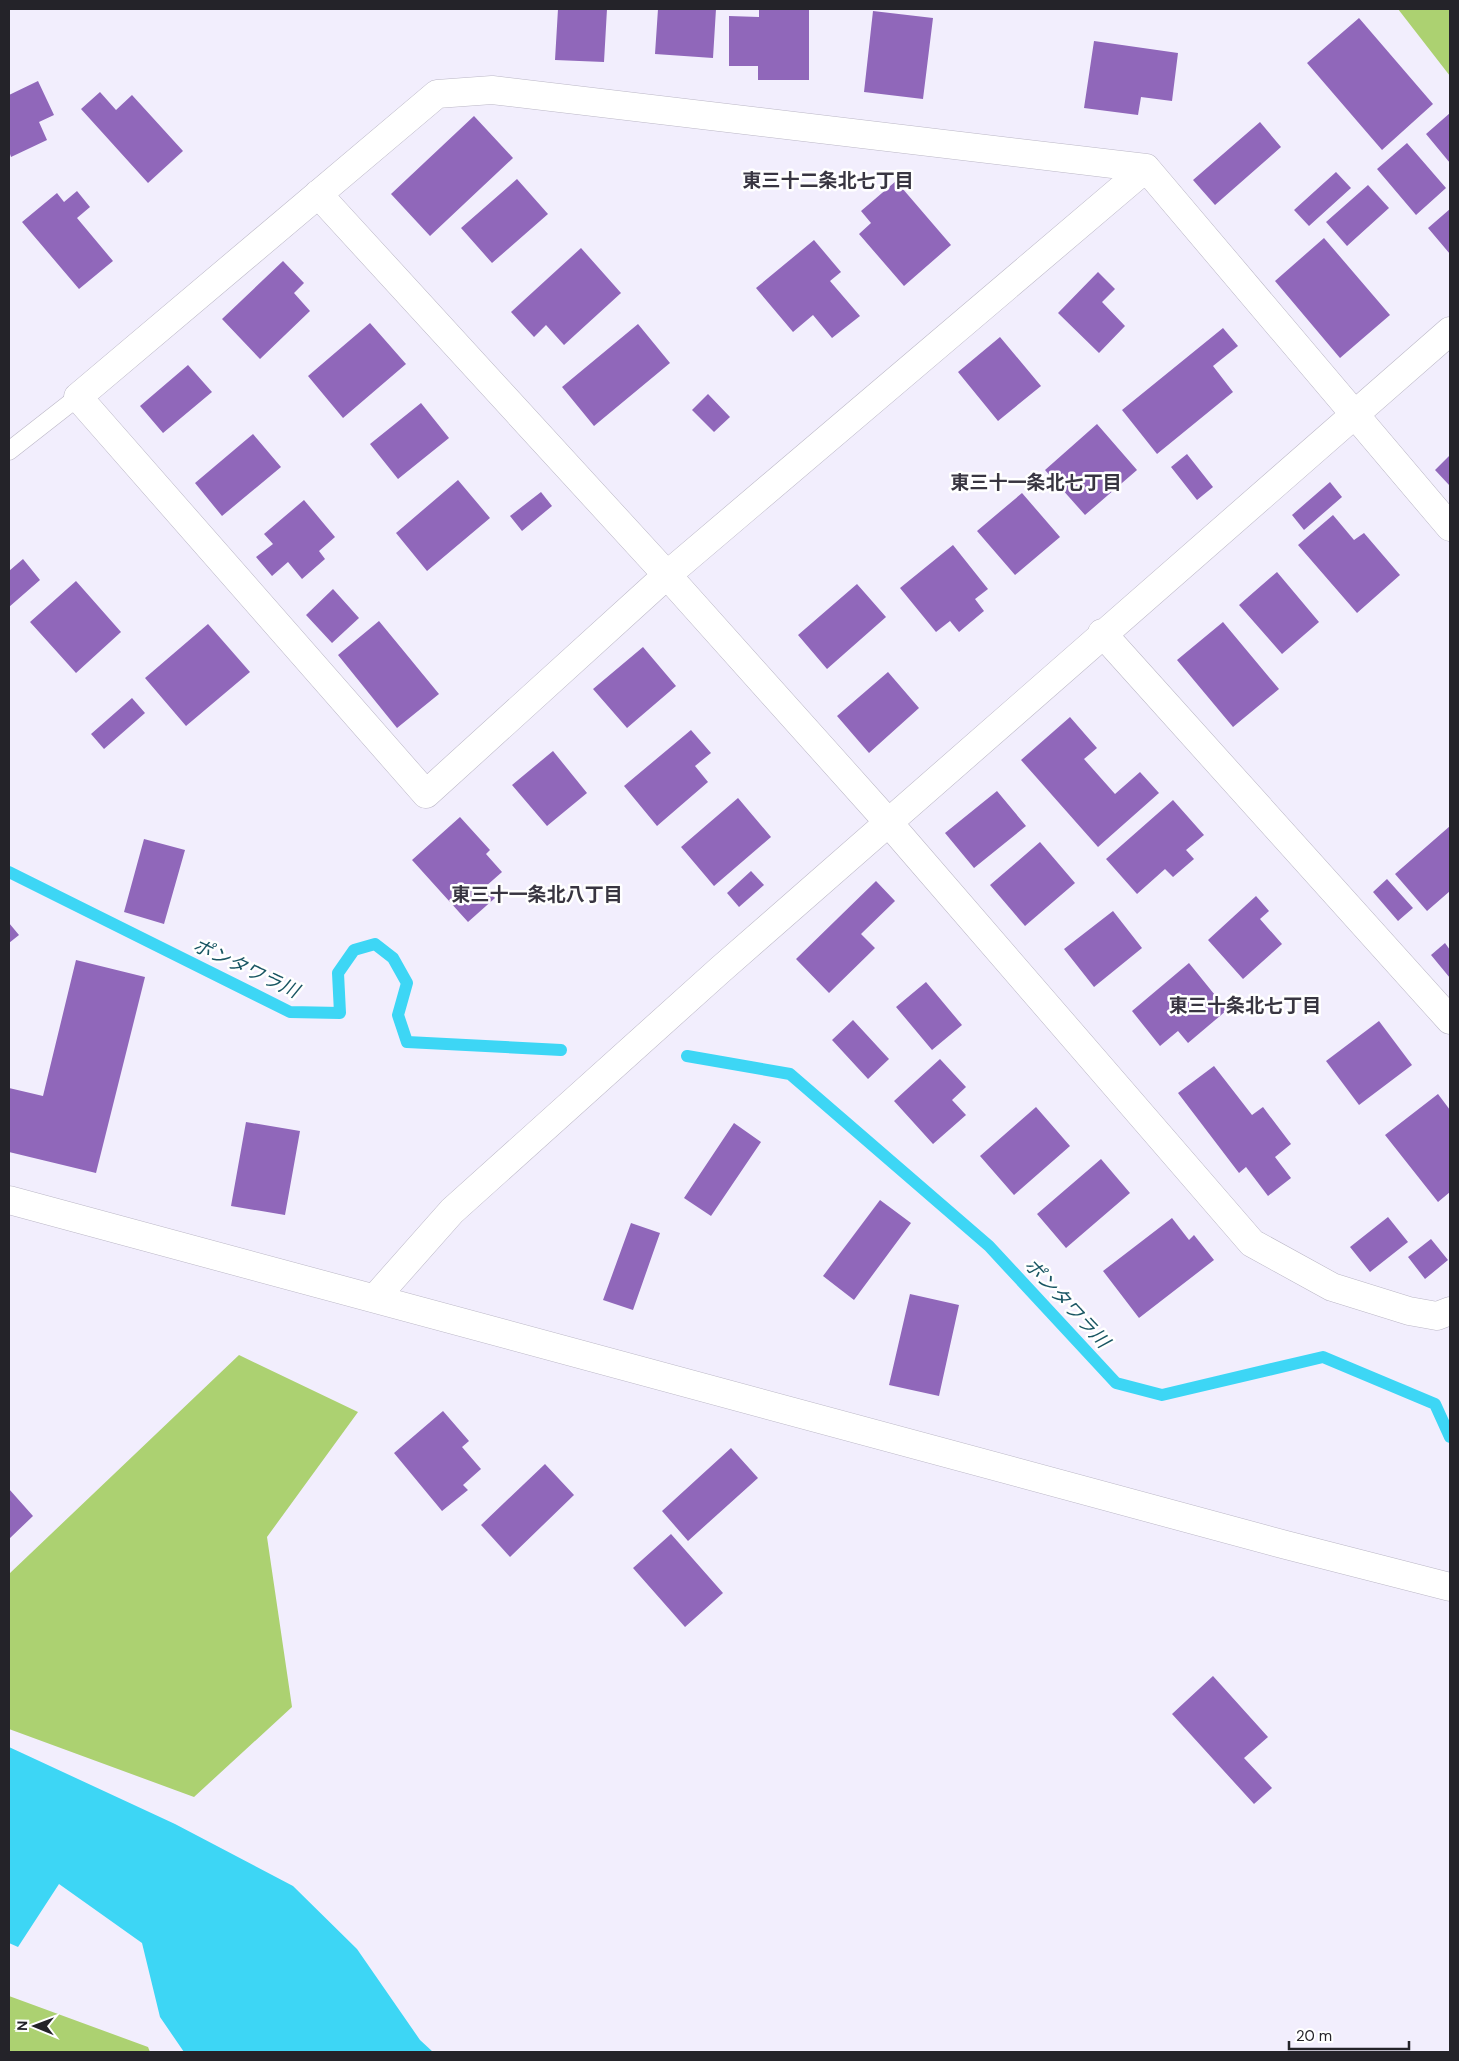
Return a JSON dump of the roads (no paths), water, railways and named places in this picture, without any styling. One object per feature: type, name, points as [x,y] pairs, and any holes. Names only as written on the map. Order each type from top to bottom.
[{"type":"street","points":[[1146,168],[667,575],[426,794],[78,397],[437,94],[492,90],[1146,168],[1450,527]]},
{"type":"street","points":[[318,194],[667,575],[888,822],[1252,1243],[1332,1287],[1409,1311],[1437,1316],[1450,1311]]},
{"type":"street","points":[[375,1298],[452,1211],[720,970],[1450,331]]},
{"type":"street","points":[[1102,634],[1450,1020]]},
{"type":"street","points":[[9,1200],[1286,1545],[1450,1587]]},
{"type":"lane","points":[[9,451],[78,397]]},
{"type":"water","points":[[9,1747],[175,1824],[293,1886],[357,1949],[420,2040],[433,2052],[184,2052],[160,2017],[142,1943],[59,1884],[18,1947],[9,1943]]},
{"type":"waterway","name":"ポンタワラ川","points":[[9,872],[290,1012],[340,1013],[338,973],[354,950],[375,944],[393,958],[407,983],[398,1015],[407,1042],[561,1050]]},
{"type":"waterway","name":"ポンタワラ川","points":[[687,1056],[790,1074],[989,1246],[1116,1383],[1162,1395],[1323,1357],[1435,1404],[1450,1437]]},
{"type":"district","name":"東三十二条北七丁目","points":[[828,180]]},
{"type":"district","name":"東三十一条北七丁目","points":[[1036,482]]},
{"type":"district","name":"東三十一条北八丁目","points":[[537,894]]},
{"type":"district","name":"東三十条北七丁目","points":[[1245,1005]]}]
